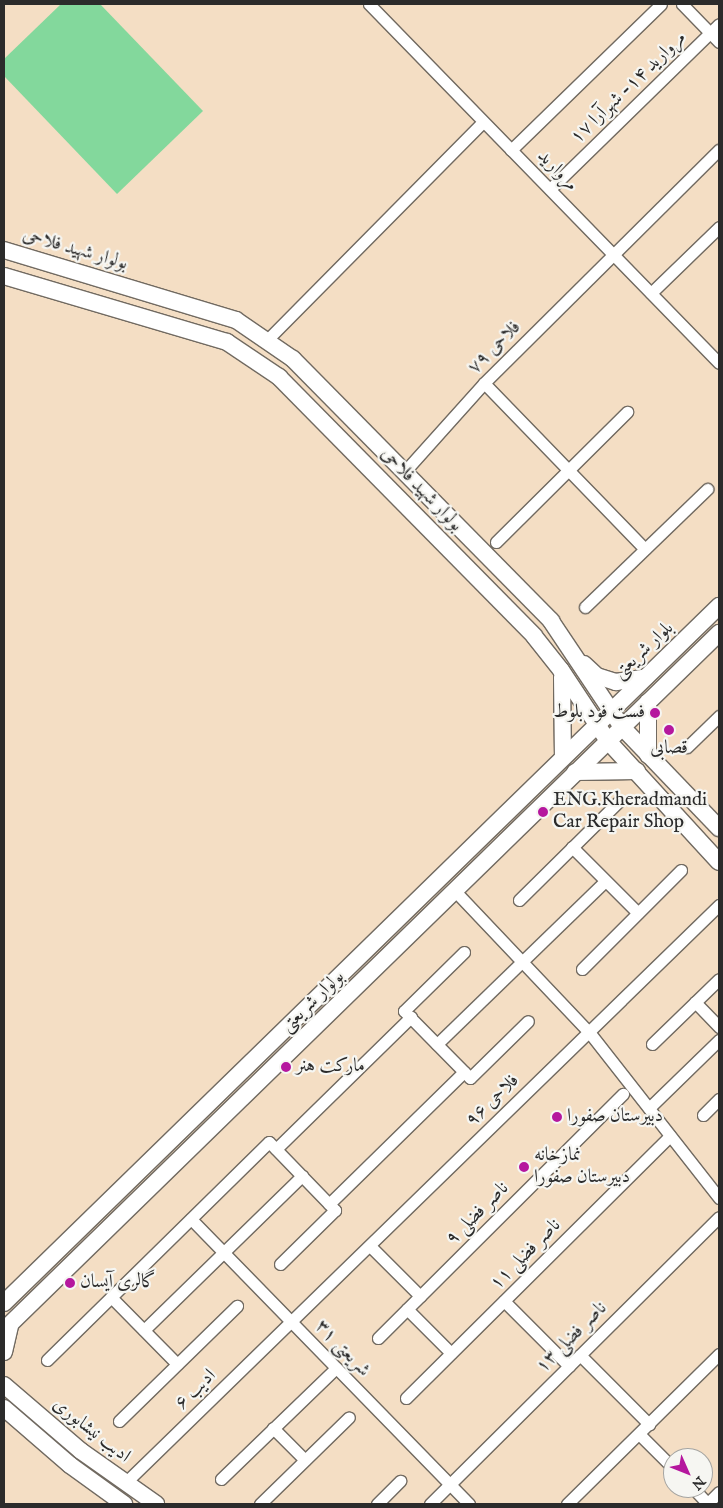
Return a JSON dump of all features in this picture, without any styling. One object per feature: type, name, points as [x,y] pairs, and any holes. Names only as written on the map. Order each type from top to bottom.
[{"type":"main road","name":"بولوار شهید فلاحی","points":[[4,250],[236,320],[267,340],[326,389],[518,585],[551,621],[609,711],[622,727],[719,828]]},
{"type":"main road","name":"بولوار شهید فلاحی","points":[[4,276],[227,342],[253,358],[310,405],[501,601],[561,670],[595,725],[608,741],[719,862]]},
{"type":"main road","points":[[501,601],[518,585]]},
{"type":"main road","name":"بلوار شریعتی","points":[[595,725],[719,606]]},
{"type":"main road","name":"بلوار شریعتی","points":[[648,702],[719,633]]},
{"type":"main road","points":[[574,655],[598,676],[616,682],[646,678]]},
{"type":"main road","points":[[561,670],[564,699],[563,756]]},
{"type":"main road","points":[[648,702],[648,755]]},
{"type":"main road","name":"بولوار شریعتی","points":[[7,1328],[648,702]]},
{"type":"main road","name":"بولوار شریعتی","points":[[4,1303],[595,725]]},
{"type":"main road","points":[[575,772],[637,771]]},
{"type":"main road","points":[[4,1352],[7,1328]]},
{"type":"main road","points":[[4,1380],[4,1385]]},
{"type":"main road","name":"ادیب نیشابوری","points":[[4,1385],[81,1451],[156,1504]]},
{"type":"main road","name":"ادیب نیشابوری","points":[[4,1408],[70,1465],[124,1504]]},
{"type":"street","name":"مروارید","points":[[369,4],[651,293],[718,358]]},
{"type":"street","points":[[512,150],[661,4]]},
{"type":"street","points":[[682,4],[719,42]]},
{"type":"street","name":"مروارید ۱۴- شهرآرا ۱۷","points":[[550,189],[719,24]]},
{"type":"street","points":[[267,340],[483,122]]},
{"type":"street","name":"فلاحی ۷۹","points":[[406,470],[484,383],[719,150]]},
{"type":"street","points":[[651,293],[719,227]]},
{"type":"street","points":[[484,383],[645,549]]},
{"type":"street","points":[[496,542],[628,412]]},
{"type":"street","points":[[585,607],[707,489]]},
{"type":"street","points":[[688,747],[719,716]]},
{"type":"street","points":[[519,900],[619,801]]},
{"type":"street","points":[[572,847],[638,913]]},
{"type":"street","points":[[582,969],[681,870]]},
{"type":"street","points":[[437,1044],[605,881]]},
{"type":"street","points":[[455,891],[589,1032],[719,1198]]},
{"type":"street","name":"فلاحی ۹۶","points":[[291,1322],[719,905]]},
{"type":"street","points":[[47,1360],[191,1219],[272,1146],[408,1014],[464,952]]},
{"type":"street","points":[[652,1044],[719,979]]},
{"type":"street","points":[[695,1002],[719,1027]]},
{"type":"street","points":[[408,1014],[467,1075]]},
{"type":"street","points":[[280,1264],[332,1207],[467,1075],[528,1021]]},
{"type":"street","points":[[649,1108],[719,1040]]},
{"type":"street","name":"ناصر فضلی ۹","points":[[378,1338],[623,1094]]},
{"type":"street","points":[[703,1115],[719,1099]]},
{"type":"street","name":"ناصر فضلی ۱۱","points":[[406,1398],[670,1136]]},
{"type":"street","points":[[272,1146],[332,1207]]},
{"type":"street","points":[[144,1330],[302,1176]]},
{"type":"street","name":"ناصر فضلی ۱۳","points":[[430,1504],[719,1217]]},
{"type":"street","name":"شریعتی ۳۱","points":[[191,1219],[469,1504]]},
{"type":"street","points":[[370,1246],[420,1296]]},
{"type":"street","points":[[111,1297],[177,1364]]},
{"type":"street","points":[[504,1301],[569,1366]]},
{"type":"street","points":[[119,1421],[237,1306]]},
{"type":"street","points":[[407,1309],[451,1353]]},
{"type":"street","name":"ادیب ۶","points":[[126,1484],[291,1322]]},
{"type":"street","points":[[567,1504],[719,1354]]},
{"type":"street","points":[[580,1355],[649,1424]]},
{"type":"street","points":[[221,1479],[336,1368]]},
{"type":"street","points":[[260,1504],[349,1417]]},
{"type":"street","points":[[274,1428],[305,1460]]},
{"type":"street","points":[[639,1434],[663,1458]]},
{"type":"street","points":[[377,1504],[400,1481]]},
{"type":"street","points":[[708,1504],[719,1492]]},
{"type":"green space","points":[[61,4],[100,4],[203,111],[117,194],[4,76],[4,59]]},
{"type":"place","name":"فست فود بلوط","points":[[655,713]]},
{"type":"place","name":"قصابی","points":[[669,730]]},
{"type":"place","name":"ENG.Kheradmandi Car Repair Shop","points":[[543,812]]},
{"type":"place","name":"مارکت هنر","points":[[286,1067]]},
{"type":"place","name":"دبیرستان صفورا","points":[[557,1117]]},
{"type":"place","name":"نمازخانه دبیرستان صفورا","points":[[524,1167]]},
{"type":"place","name":"گالری آيسان","points":[[70,1283]]}]
